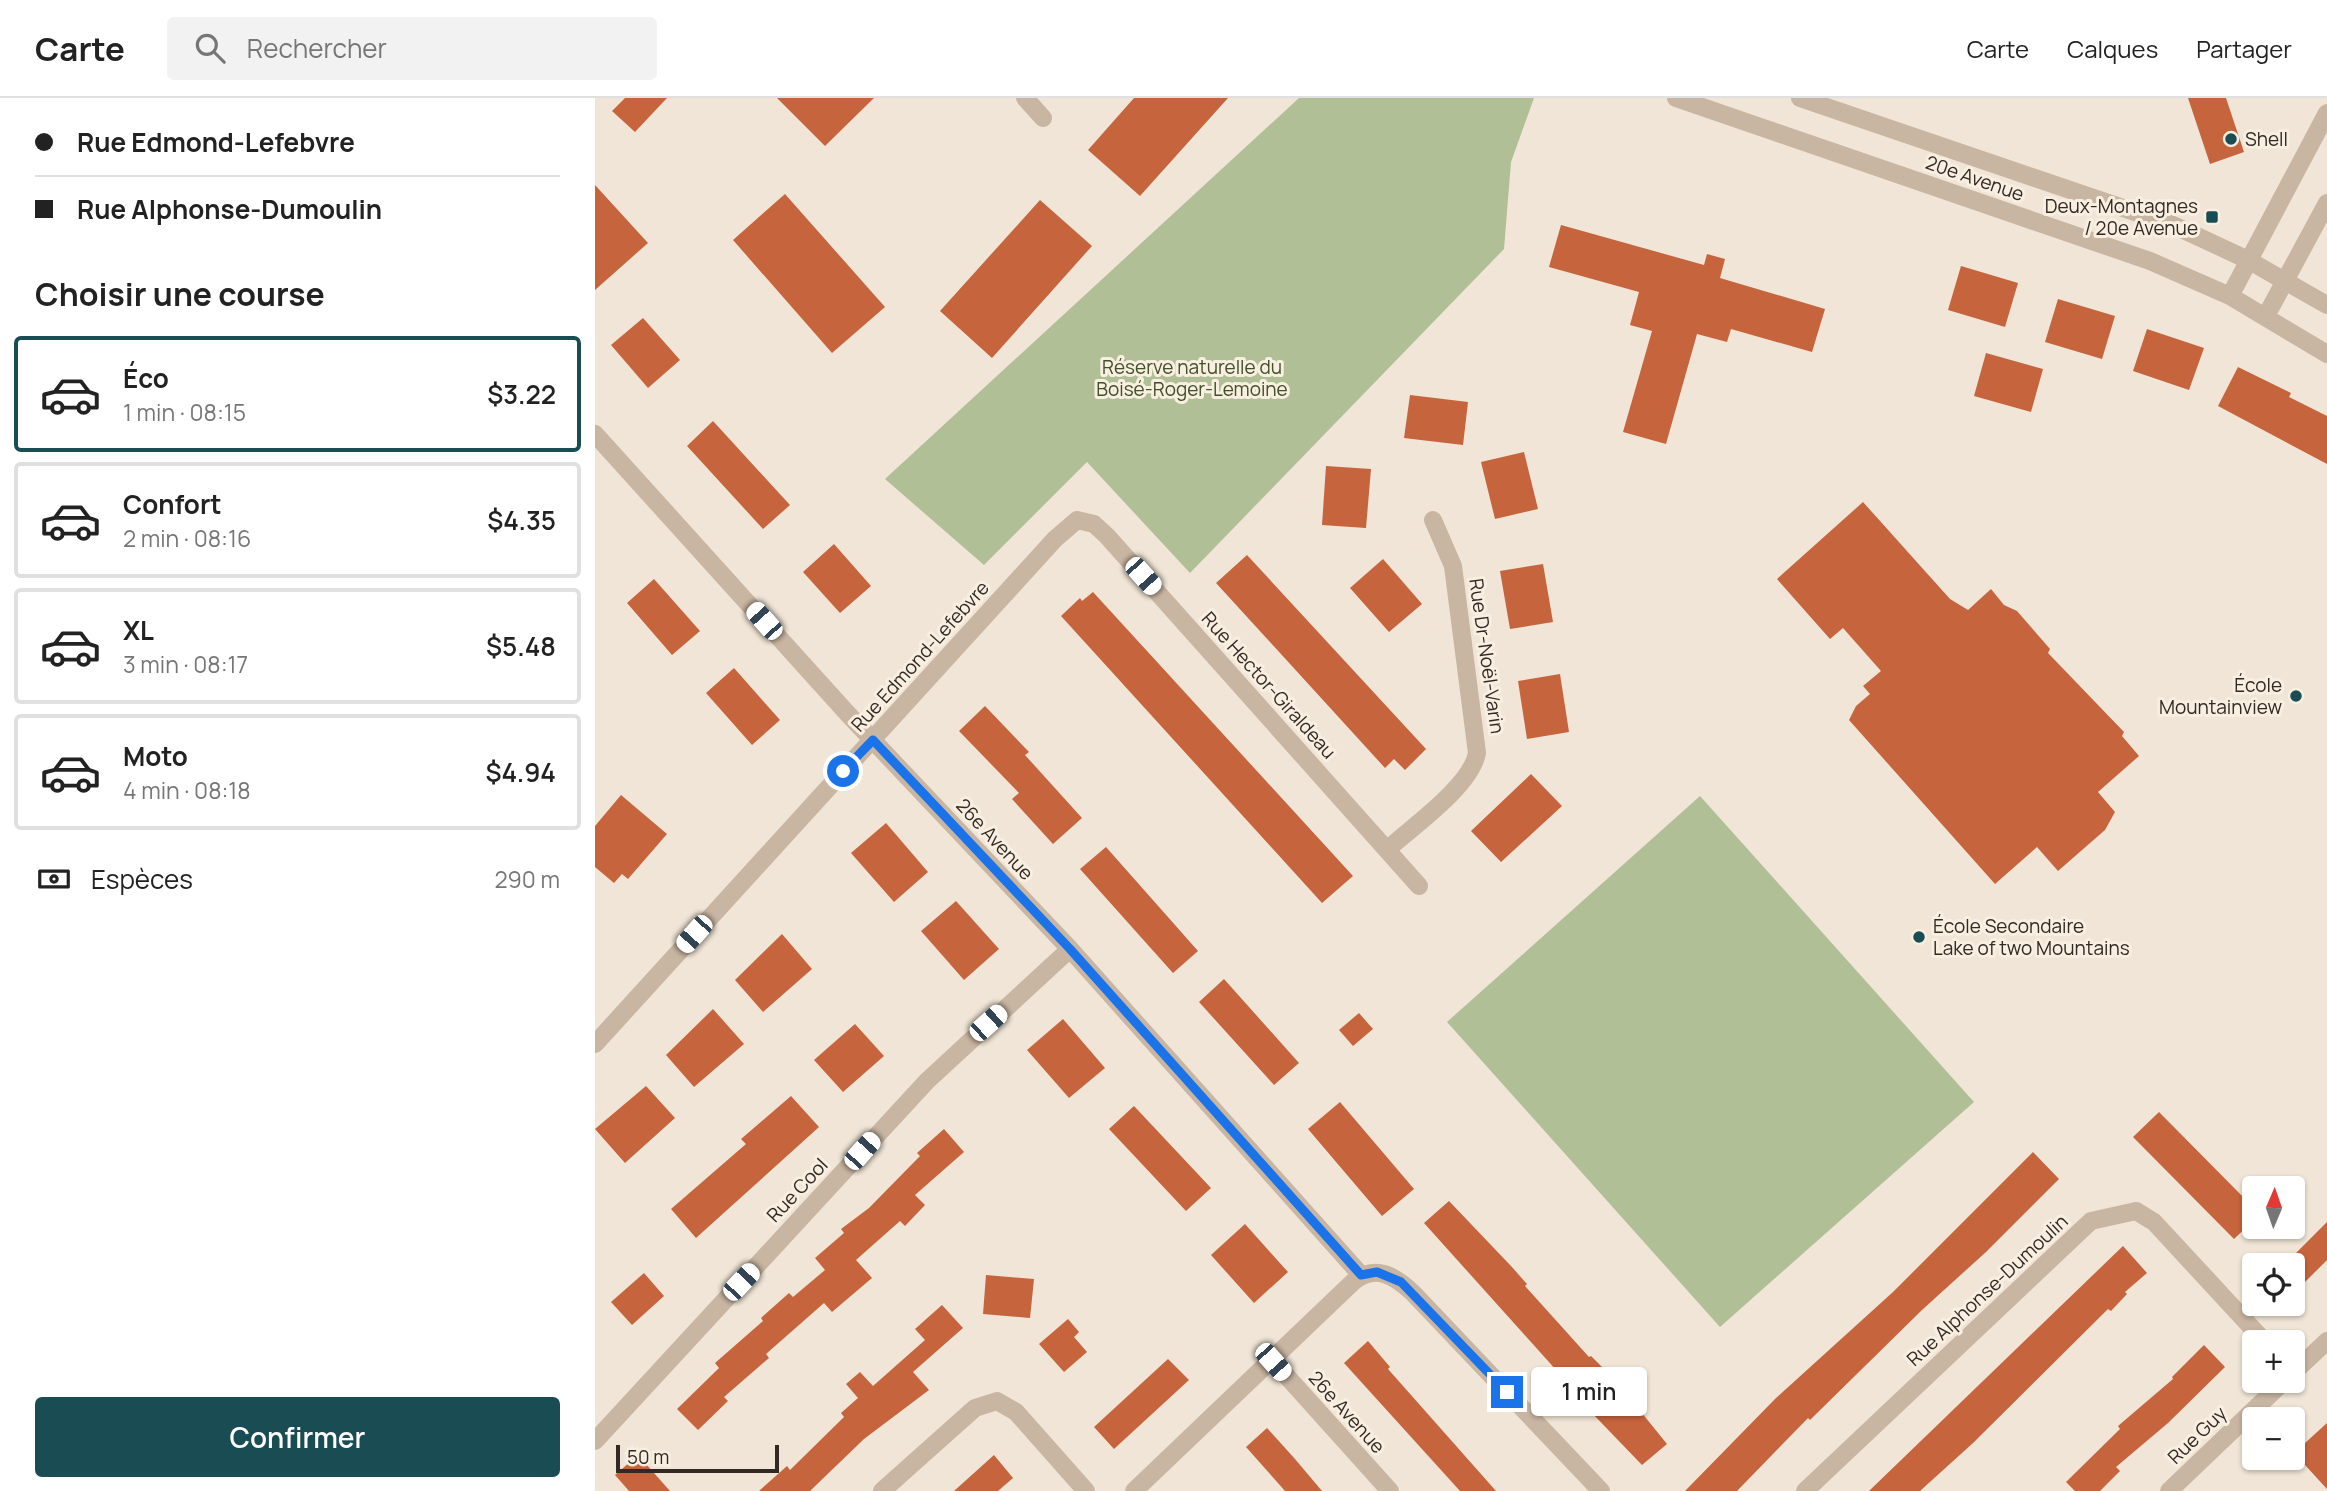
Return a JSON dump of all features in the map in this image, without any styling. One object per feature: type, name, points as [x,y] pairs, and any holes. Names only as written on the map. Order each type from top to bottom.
[{"type":"street","points":[[1025,98],[1043,118]]},
{"type":"street","name":"20e Avenue","points":[[1675,98],[2123,251],[2230,296],[2327,354]]},
{"type":"street","name":"20e Avenue","points":[[1800,98],[2160,220],[2248,260],[2327,305]]},
{"type":"street","points":[[2230,296],[2327,113]]},
{"type":"street","points":[[2266,316],[2327,203]]},
{"type":"street","name":"26e Avenue","points":[[595,434],[873,740],[1070,949],[1361,1275]]},
{"type":"street","name":"Rue Edmond-Lefebvre","points":[[595,1044],[1065,528],[1082,520]]},
{"type":"street","name":"Rue Hector-Giraldeau","points":[[1082,520],[1094,524],[1107,536],[1419,886]]},
{"type":"street","name":"Rue Dr-Noël-Varin","points":[[1388,849],[1461,783],[1475,764],[1477,753],[1453,566],[1433,520]]},
{"type":"street","name":"Rue Cool","points":[[595,1441],[927,1081],[1070,949]]},
{"type":"street","name":"Rue Alphonse-Dumoulin","points":[[1805,1491],[2091,1221],[2136,1211],[2154,1223],[2254,1330]]},
{"type":"street","points":[[1134,1491],[1273,1362],[1361,1275],[1377,1272],[1401,1282],[1601,1491]]},
{"type":"street","points":[[2305,1361],[2327,1341]]},
{"type":"street","name":"26e Avenue","points":[[1273,1362],[1390,1491]]},
{"type":"street","name":"Rue Guy","points":[[2169,1491],[2271,1393]]},
{"type":"street","points":[[882,1491],[968,1414],[983,1404],[997,1401],[1016,1412],[1086,1491]]},
{"type":"green space","name":"Réserve naturelle du Boisé-Roger-Lemoine","points":[[1299,98],[1534,98],[1511,162],[1504,249],[1190,573],[1087,462],[984,565],[885,479]]},
{"type":"green space","points":[[1700,796],[1974,1102],[1720,1327],[1447,1022]]},
{"type":"building","points":[[625,98],[667,98],[635,132],[612,111]]},
{"type":"building","points":[[777,98],[874,98],[825,146]]},
{"type":"building","points":[[1134,98],[1228,98],[1140,196],[1088,150]]},
{"type":"building","points":[[2188,98],[2226,98],[2244,152],[2210,164]]},
{"type":"building","points":[[595,185],[648,243],[595,290]]},
{"type":"building","points":[[785,194],[885,307],[832,353],[733,240]]},
{"type":"building","points":[[1040,200],[1092,246],[992,358],[940,311]]},
{"type":"building","points":[[1561,225],[1704,265],[1707,254],[1725,259],[1720,278],[1825,309],[1812,352],[1731,329],[1727,342],[1697,334],[1666,444],[1623,432],[1652,331],[1630,325],[1639,292],[1549,267]]},
{"type":"building","points":[[1961,266],[2018,283],[2005,327],[1948,310]]},
{"type":"building","points":[[2058,299],[2115,316],[2102,359],[2045,342]]},
{"type":"building","points":[[643,318],[680,360],[648,388],[611,345]]},
{"type":"building","points":[[2147,329],[2204,348],[2189,390],[2133,371]]},
{"type":"building","points":[[1986,353],[2043,369],[2031,412],[1974,396]]},
{"type":"building","points":[[2238,367],[2291,393],[2289,397],[2327,416],[2327,464],[2218,406]]},
{"type":"building","points":[[1410,395],[1468,402],[1463,445],[1404,438]]},
{"type":"building","points":[[713,421],[790,505],[763,529],[687,446]]},
{"type":"building","points":[[1524,452],[1538,509],[1495,519],[1481,462]]},
{"type":"building","points":[[1326,466],[1371,469],[1366,528],[1322,525]]},
{"type":"building","points":[[1863,502],[1950,599],[1968,610],[1991,589],[2004,605],[2017,611],[2050,649],[2048,653],[2124,732],[2122,736],[2139,756],[2098,792],[2115,812],[2105,830],[2058,871],[2037,847],[1995,884],[1849,720],[1856,706],[1870,694],[1863,686],[1881,671],[1843,628],[1830,639],[1777,579]]},
{"type":"building","points":[[834,544],[871,586],[840,613],[803,572]]},
{"type":"building","points":[[1247,555],[1426,749],[1405,770],[1394,759],[1385,768],[1216,583]]},
{"type":"building","points":[[1383,559],[1422,604],[1389,632],[1350,588]]},
{"type":"building","points":[[1543,564],[1553,622],[1510,629],[1500,571]]},
{"type":"building","points":[[654,579],[700,631],[672,655],[627,603]]},
{"type":"building","points":[[1093,592],[1353,876],[1322,903],[1061,616],[1080,598],[1082,601]]},
{"type":"building","points":[[734,668],[780,720],[752,745],[706,693]]},
{"type":"building","points":[[1560,674],[1569,732],[1527,739],[1518,681]]},
{"type":"building","points":[[985,706],[1029,752],[1025,755],[1082,818],[1053,844],[1012,799],[1019,793],[959,731]]},
{"type":"building","points":[[1531,774],[1562,806],[1501,862],[1471,831]]},
{"type":"building","points":[[621,795],[667,834],[628,879],[622,874],[614,883],[595,867],[595,826]]},
{"type":"building","points":[[886,823],[928,872],[894,902],[851,853]]},
{"type":"building","points":[[1106,847],[1198,951],[1173,973],[1080,869]]},
{"type":"building","points":[[956,901],[999,949],[964,980],[921,931]]},
{"type":"building","points":[[782,934],[812,969],[763,1012],[735,980]]},
{"type":"building","points":[[1224,979],[1299,1063],[1274,1085],[1199,1002]]},
{"type":"building","points":[[713,1009],[744,1044],[694,1087],[666,1055]]},
{"type":"building","points":[[1359,1013],[1373,1029],[1353,1046],[1339,1030]]},
{"type":"building","points":[[1063,1019],[1105,1068],[1069,1098],[1027,1050]]},
{"type":"building","points":[[855,1024],[884,1056],[843,1092],[814,1060]]},
{"type":"building","points":[[646,1086],[675,1118],[625,1163],[595,1129]]},
{"type":"building","points":[[791,1096],[819,1127],[696,1238],[671,1209],[746,1144],[741,1139]]},
{"type":"building","points":[[1340,1102],[1414,1189],[1382,1216],[1308,1129]]},
{"type":"building","points":[[1134,1106],[1211,1188],[1186,1211],[1109,1129]]},
{"type":"building","points":[[2159,1112],[2242,1196],[2242,1231],[2234,1239],[2133,1137]]},
{"type":"building","points":[[944,1129],[964,1152],[915,1195],[925,1205],[905,1226],[900,1221],[856,1260],[872,1278],[832,1312],[824,1303],[766,1354],[769,1358],[724,1397],[728,1401],[698,1430],[677,1409],[719,1368],[715,1363],[763,1321],[761,1318],[789,1293],[793,1297],[825,1270],[815,1258],[844,1233],[841,1229],[869,1208],[920,1156],[917,1153]]},
{"type":"building","points":[[2033,1152],[2059,1179],[1986,1252],[1922,1310],[1810,1420],[1808,1418],[1737,1491],[1685,1491],[1776,1398],[1893,1292]]},
{"type":"building","points":[[1449,1201],[1511,1266],[1527,1284],[1525,1286],[1589,1357],[1608,1373],[1606,1375],[1633,1402],[1667,1444],[1642,1465],[1563,1383],[1566,1381],[1424,1223]]},
{"type":"building","points":[[2327,1222],[2327,1260],[2305,1282],[2305,1253],[2296,1253]]},
{"type":"building","points":[[1245,1224],[1288,1272],[1254,1303],[1211,1255]]},
{"type":"building","points":[[2123,1246],[2147,1273],[2125,1292],[2127,1294],[2111,1311],[2108,1309],[1973,1443],[1920,1491],[1869,1491]]},
{"type":"building","points":[[644,1273],[664,1296],[632,1325],[611,1302]]},
{"type":"building","points":[[986,1275],[1034,1279],[1030,1318],[983,1314]]},
{"type":"building","points":[[942,1305],[963,1328],[913,1372],[929,1390],[864,1439],[810,1491],[759,1491],[787,1466],[790,1470],[844,1417],[841,1413],[858,1398],[846,1384],[860,1372],[873,1386],[925,1340],[915,1329]]},
{"type":"building","points":[[1068,1319],[1079,1332],[1074,1337],[1087,1352],[1064,1372],[1039,1344]]},
{"type":"building","points":[[1368,1341],[1390,1367],[1388,1369],[1496,1491],[1460,1491],[1344,1363]]},
{"type":"building","points":[[2204,1345],[2225,1367],[2168,1423],[2116,1467],[2120,1471],[2100,1491],[2075,1491],[2066,1482],[2120,1429],[2118,1426],[2173,1379]]},
{"type":"building","points":[[1168,1359],[1189,1380],[1114,1449],[1094,1427]]},
{"type":"building","points":[[2327,1423],[2327,1489],[2305,1465],[2305,1443]]},
{"type":"building","points":[[1267,1428],[1322,1491],[1285,1491],[1246,1447]]},
{"type":"building","points":[[638,1455],[670,1491],[629,1491],[615,1475]]},
{"type":"building","points":[[994,1455],[1013,1478],[998,1491],[954,1491]]},
{"type":"place","name":"Shell","points":[[2231,139]]},
{"type":"place","name":"Deux-Montagnes / 20e Avenue","points":[[2212,217]]},
{"type":"place","name":"École Mountainview","points":[[2296,696]]},
{"type":"place","name":"École Secondaire Lake of two Mountains","points":[[1919,937]]},
{"type":"route","points":[[843,771],[873,740],[1070,949],[1361,1275],[1377,1272],[1388,1274],[1401,1282],[1507,1392]]}]
